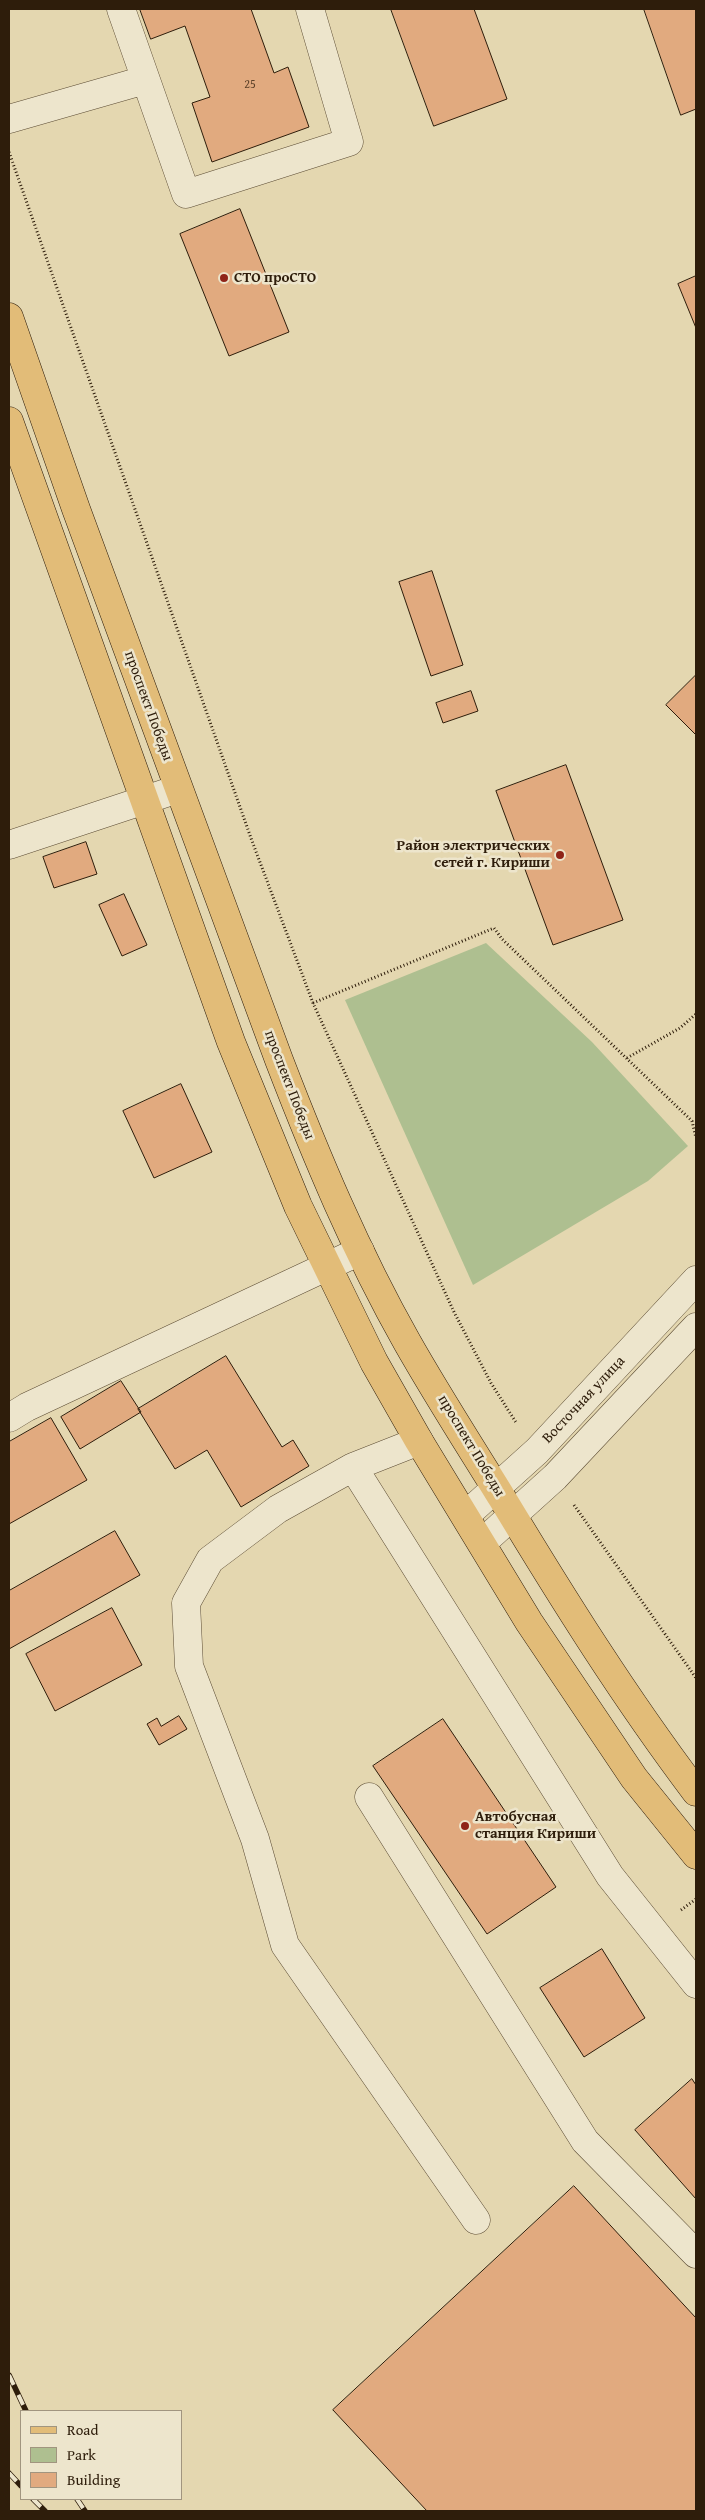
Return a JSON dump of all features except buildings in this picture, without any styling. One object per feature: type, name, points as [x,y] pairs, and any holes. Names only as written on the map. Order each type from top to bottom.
[{"type":"main road","name":"проспект Победы","points":[[9,317],[178,789],[308,1137],[360,1251],[407,1341],[598,1654],[638,1714],[696,1792]]},
{"type":"main road","points":[[9,421],[231,1042],[298,1206],[374,1362],[419,1441],[466,1514],[529,1622],[634,1778],[696,1855]]},
{"type":"street","points":[[121,9],[186,194],[349,142],[310,9]]},
{"type":"street","points":[[9,118],[145,80]]},
{"type":"street","points":[[9,845],[178,789]]},
{"type":"street","points":[[9,1418],[35,1403],[360,1251]]},
{"type":"street","name":"Восточная улица","points":[[466,1514],[537,1451],[696,1280]]},
{"type":"street","name":"Восточная улица","points":[[482,1543],[555,1477],[696,1326]]},
{"type":"street","points":[[419,1441],[353,1467],[278,1508],[210,1560],[186,1603],[189,1666],[255,1839],[285,1945],[476,2220]]},
{"type":"street","points":[[353,1467],[610,1876],[696,1984]]},
{"type":"street","points":[[369,1797],[585,2141],[696,2254]]},
{"type":"path","points":[[9,152],[252,841],[313,1003],[454,1312],[491,1383],[537,1451]]},
{"type":"path","points":[[313,1003],[494,928],[692,1121],[696,1138]]},
{"type":"path","points":[[627,1058],[680,1028],[696,1014]]},
{"type":"path","points":[[555,1477],[610,1560],[696,1678]]},
{"type":"green space","points":[[486,943],[592,1042],[688,1146],[648,1181],[473,1285],[345,1000]]},
{"type":"railway","points":[[9,2375],[26,2410]]},
{"type":"railway","points":[[9,2473],[20,2485]]},
{"type":"railway","points":[[34,2500],[45,2511]]},
{"type":"railway","points":[[78,2500],[85,2511]]},
{"type":"place","name":"СТО проСТО","points":[[224,278]]},
{"type":"place","name":"Район электрических сетей г. Кириши","points":[[560,855]]},
{"type":"place","name":"Автобусная станция Кириши","points":[[465,1826]]}]
